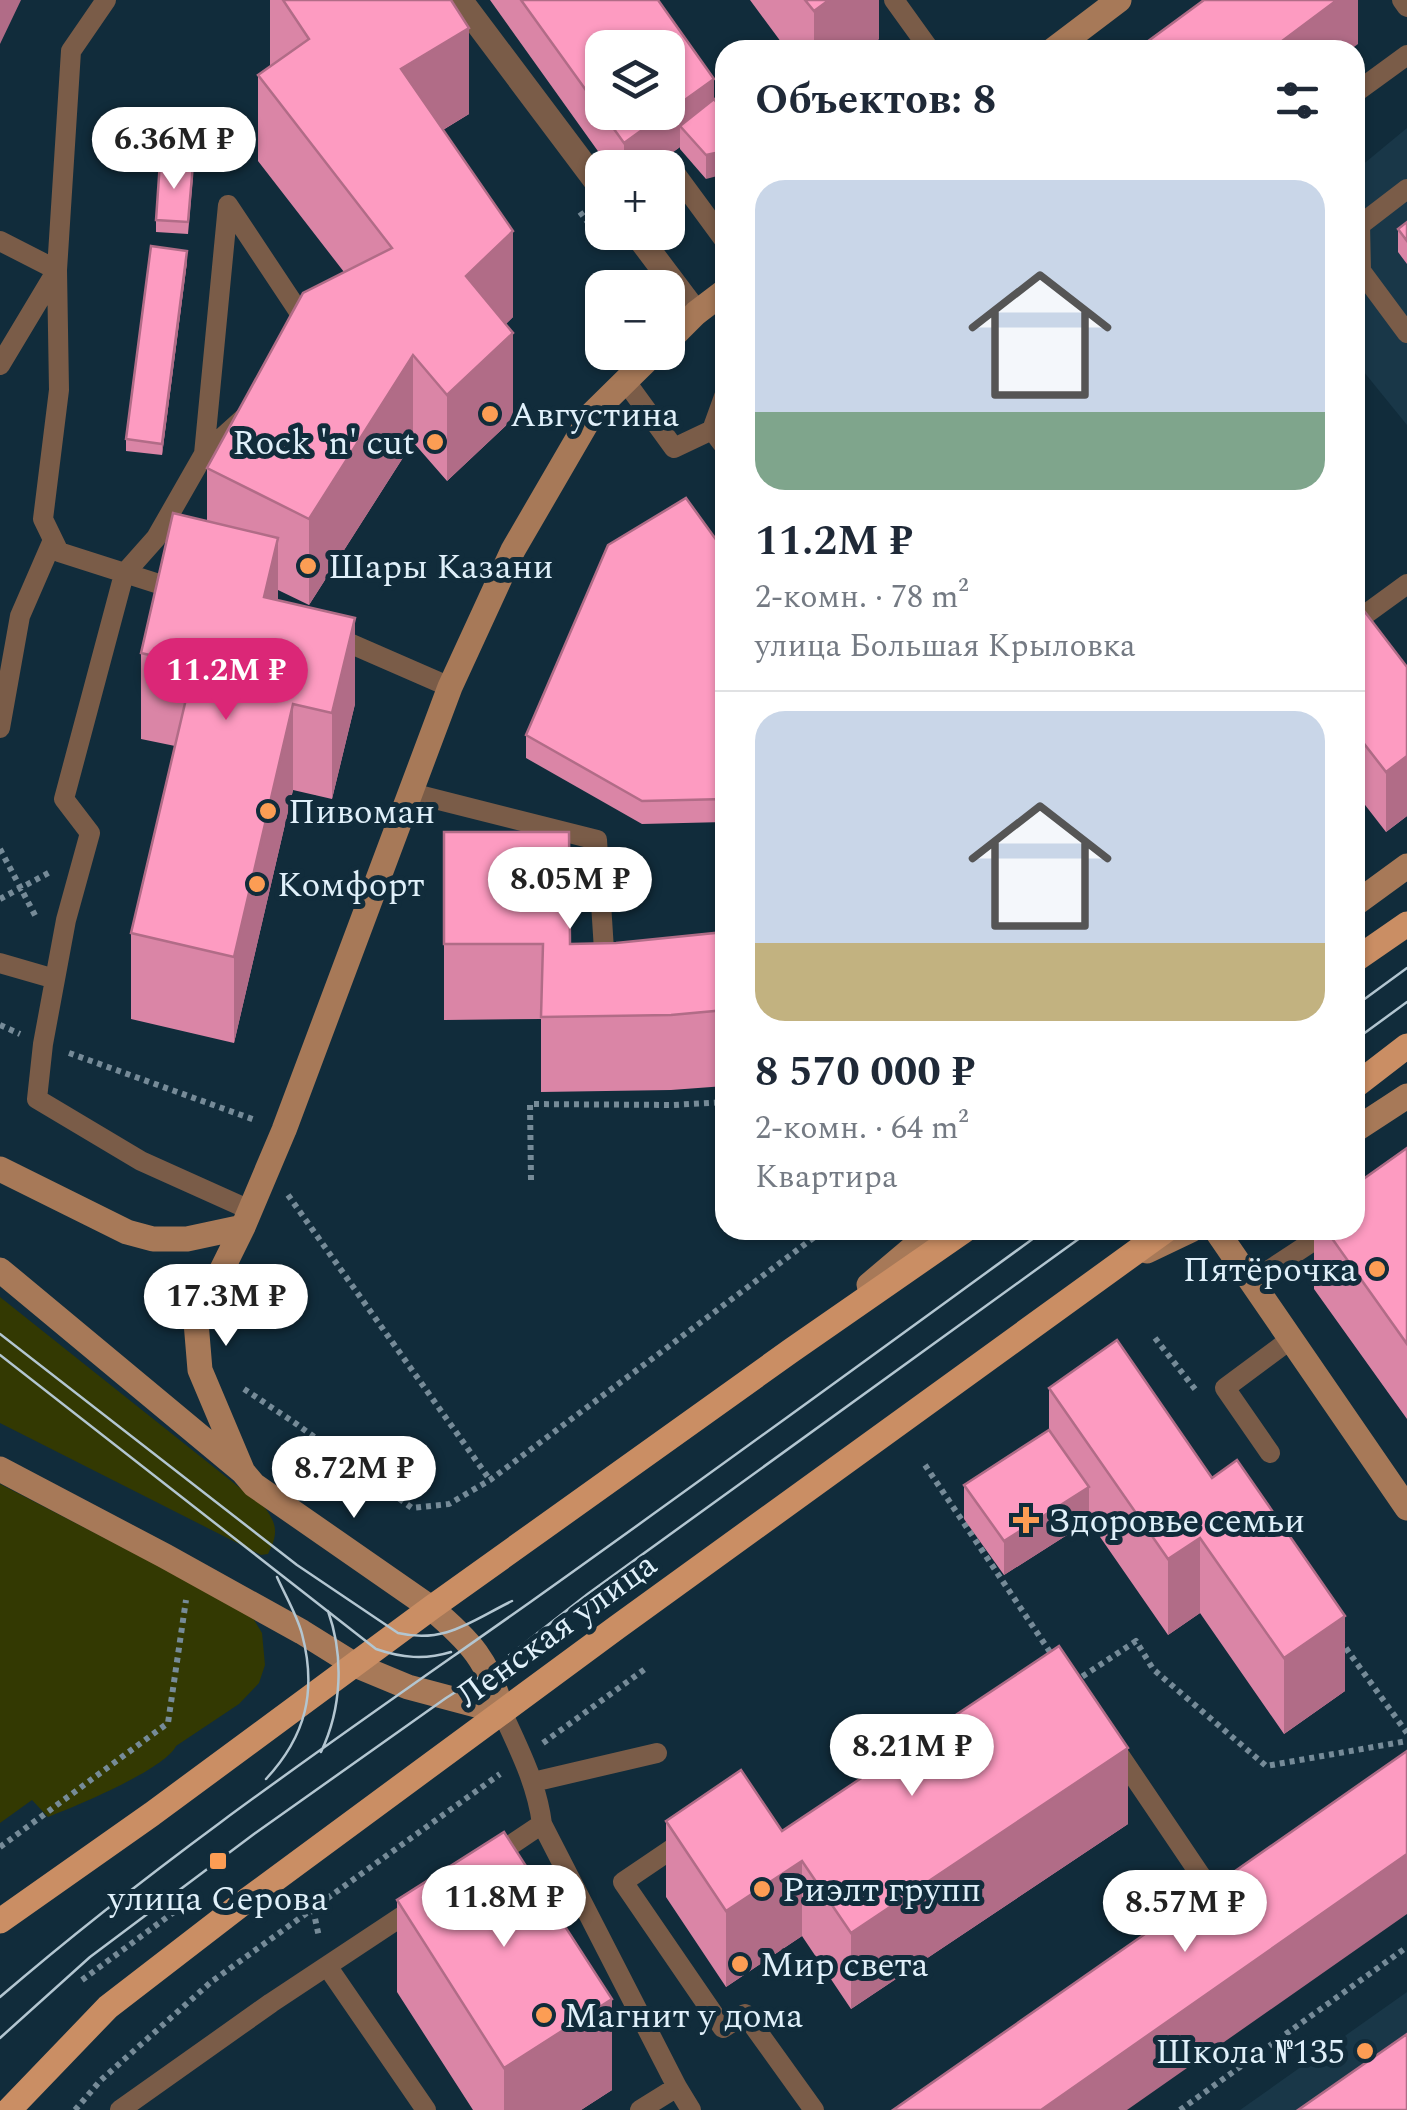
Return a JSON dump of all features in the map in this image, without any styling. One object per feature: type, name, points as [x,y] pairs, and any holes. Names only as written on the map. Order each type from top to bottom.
[{"type":"main road","points":[[1365,953],[1407,924]]},
{"type":"main road","points":[[1365,1078],[1407,1046]]},
{"type":"main road","points":[[0,1921],[431,1608],[951,1240]]},
{"type":"main road","name":"Ленская улица","points":[[9,2110],[108,2008],[239,1906],[1153,1240]]},
{"type":"street","points":[[460,0],[585,166]]},
{"type":"street","points":[[1066,40],[1119,0]]},
{"type":"street","points":[[649,250],[696,313]]},
{"type":"street","points":[[685,324],[715,299]]},
{"type":"street","points":[[242,1472],[200,1370],[196,1322],[284,1130],[450,687],[513,550],[592,414],[638,370]]},
{"type":"street","points":[[1365,894],[1407,866]]},
{"type":"street","points":[[1365,1123],[1407,1096]]},
{"type":"street","points":[[0,1170],[140,1236],[187,1238],[246,1218]]},
{"type":"street","points":[[792,1350],[922,1240]]},
{"type":"street","points":[[1125,1262],[1170,1240]]},
{"type":"street","points":[[1223,1240],[1407,1508]]},
{"type":"street","points":[[0,1270],[254,1485],[431,1608],[471,1644],[489,1671],[502,1712]]},
{"type":"street","points":[[0,1470],[232,1593],[355,1664],[408,1687],[502,1712]]},
{"type":"lane","points":[[106,0],[71,51],[56,270],[59,390],[43,519],[59,552],[202,598]]},
{"type":"lane","points":[[894,0],[923,40]]},
{"type":"lane","points":[[1402,0],[1407,7]]},
{"type":"lane","points":[[1365,86],[1407,55]]},
{"type":"lane","points":[[685,187],[715,227]]},
{"type":"lane","points":[[1365,221],[1407,189]]},
{"type":"lane","points":[[204,454],[228,205],[322,346]]},
{"type":"lane","points":[[0,241],[56,270]]},
{"type":"lane","points":[[0,366],[56,270]]},
{"type":"lane","points":[[1365,275],[1407,333]]},
{"type":"lane","points":[[626,382],[674,448],[715,440]]},
{"type":"lane","points":[[246,1218],[37,1098],[56,969],[90,833],[64,799],[124,574],[156,538],[204,454],[263,400]]},
{"type":"lane","points":[[0,728],[20,616],[53,540]]},
{"type":"lane","points":[[1365,619],[1407,584]]},
{"type":"lane","points":[[307,625],[450,687]]},
{"type":"lane","points":[[411,793],[597,840],[606,986]]},
{"type":"lane","points":[[0,963],[56,969]]},
{"type":"lane","points":[[1251,1282],[1315,1240]]},
{"type":"lane","points":[[1270,1454],[1225,1388],[1291,1339]]},
{"type":"lane","points":[[502,1712],[533,1782],[542,1824],[691,2110]]},
{"type":"lane","points":[[1103,1730],[1228,1916]]},
{"type":"lane","points":[[533,1782],[657,1753]]},
{"type":"lane","points":[[712,1822],[623,1882],[722,2028],[745,2014],[814,2110]]},
{"type":"lane","points":[[476,1868],[542,1824]]},
{"type":"lane","points":[[120,2110],[326,1966],[443,1890]]},
{"type":"lane","points":[[326,1966],[426,2110]]},
{"type":"lane","points":[[640,2110],[677,2087]]},
{"type":"path","points":[[0,849],[56,969]]},
{"type":"path","points":[[0,899],[84,854]]},
{"type":"path","points":[[0,1024],[43,1044],[284,1130]]},
{"type":"path","points":[[530,1180],[530,1104],[715,1103]]},
{"type":"path","points":[[282,1186],[490,1480]]},
{"type":"path","points":[[239,1386],[412,1508],[449,1504],[490,1480],[811,1240]]},
{"type":"path","points":[[1155,1338],[1200,1395]]},
{"type":"path","points":[[925,1465],[1061,1668]]},
{"type":"path","points":[[0,1846],[168,1722],[187,1599]]},
{"type":"path","points":[[1332,1628],[1407,1733]]},
{"type":"path","points":[[1072,1684],[1136,1642],[1153,1669],[1266,1766],[1407,1741]]},
{"type":"path","points":[[75,2110],[100,2080],[211,1982],[645,1670]]},
{"type":"path","points":[[1180,2110],[1407,1947]]},
{"type":"shaded area","points":[[1407,128],[1407,425],[1365,373],[1365,163]]},
{"type":"shaded area","name":"Школа №135","points":[[1407,1992],[1407,2110],[1240,2110]]},
{"type":"green space","points":[[0,1297],[264,1507],[275,1530],[268,1554],[261,1555],[0,1423]]},
{"type":"green space","points":[[0,1484],[250,1613],[262,1633],[265,1665],[259,1683],[239,1704],[176,1746],[155,1766],[48,1817],[32,1800],[0,1823]]},
{"type":"building","points":[[283,0],[451,0],[469,28],[401,69],[513,231],[466,276],[513,333],[447,395],[413,355],[309,519],[207,468],[303,293],[392,248],[258,75],[309,39]]},
{"type":"building","points":[[521,0],[658,0],[679,30],[585,30],[585,89]]},
{"type":"building","points":[[805,0],[829,0],[814,11]]},
{"type":"building","points":[[1204,0],[1337,0],[1283,40],[1150,40]]},
{"type":"building","points":[[685,38],[714,79],[685,100]]},
{"type":"building","points":[[714,99],[715,153],[706,155],[684,130],[685,122]]},
{"type":"building","points":[[615,130],[642,130],[624,143]]},
{"type":"building","points":[[160,162],[193,164],[188,222],[156,220]]},
{"type":"building","points":[[1407,222],[1407,241],[1398,229]]},
{"type":"building","points":[[151,246],[187,251],[162,444],[126,439]]},
{"type":"building","points":[[686,498],[715,538],[715,799],[642,801],[526,735],[608,545]]},
{"type":"building","points":[[173,513],[278,538],[264,597],[355,618],[332,713],[293,704],[234,957],[131,933],[194,665],[141,653]]},
{"type":"building","points":[[1365,612],[1407,667],[1407,756],[1386,772],[1365,745]]},
{"type":"building","points":[[444,832],[569,832],[570,944],[715,933],[715,1011],[541,1017],[543,944],[444,944]]},
{"type":"building","points":[[1407,1148],[1407,1344],[1333,1240],[1365,1240],[1365,1178]]},
{"type":"building","points":[[1117,1340],[1212,1478],[1237,1460],[1345,1616],[1284,1658],[1200,1538],[1168,1559],[1049,1388]]},
{"type":"building","points":[[1049,1430],[1089,1487],[1004,1541],[964,1485]]},
{"type":"building","points":[[1059,1646],[1128,1748],[851,1933],[802,1861],[726,1911],[666,1821],[741,1770],[782,1831]]},
{"type":"building","points":[[1407,1751],[1407,1854],[1041,2110],[893,2110]]},
{"type":"building","points":[[504,1832],[612,1999],[504,2068],[397,1900]]},
{"type":"building","points":[[1407,2034],[1407,2110],[1298,2110]]},
{"type":"tram line","points":[[1365,999],[1407,968]]},
{"type":"tram line","points":[[1365,1033],[1407,1002]]},
{"type":"tram line","points":[[0,1997],[128,1893],[260,1794],[1031,1240]]},
{"type":"tram line","points":[[0,2038],[90,1957],[254,1834],[489,1671],[589,1593],[1077,1240]]},
{"type":"tram line","points":[[0,1334],[297,1565],[398,1633],[444,1633],[512,1601]]},
{"type":"tram line","points":[[0,1355],[376,1649],[414,1657],[451,1652]]},
{"type":"tram line","points":[[266,1779],[291,1746],[308,1694],[302,1634],[277,1577]]},
{"type":"tram line","points":[[321,1752],[333,1718],[338,1682],[337,1646],[328,1611]]},
{"type":"place","name":"Августина","points":[[490,414]]},
{"type":"place","name":"Rock 'n' cut","points":[[435,442]]},
{"type":"place","name":"Шары Казани","points":[[308,566]]},
{"type":"place","name":"Пивоман","points":[[268,811]]},
{"type":"place","name":"Комфорт","points":[[257,884]]},
{"type":"place","name":"Пятёрочка","points":[[1377,1269]]},
{"type":"place","name":"Здоровье семьи","points":[[1026,1520]]},
{"type":"place","name":"улица Серова","points":[[218,1861]]},
{"type":"place","name":"Риэлт групп","points":[[762,1889]]},
{"type":"place","name":"Мир света","points":[[740,1964]]},
{"type":"place","name":"Магнит у дома","points":[[544,2015]]},
{"type":"place","name":"Школа №135","points":[[1365,2051]]}]
